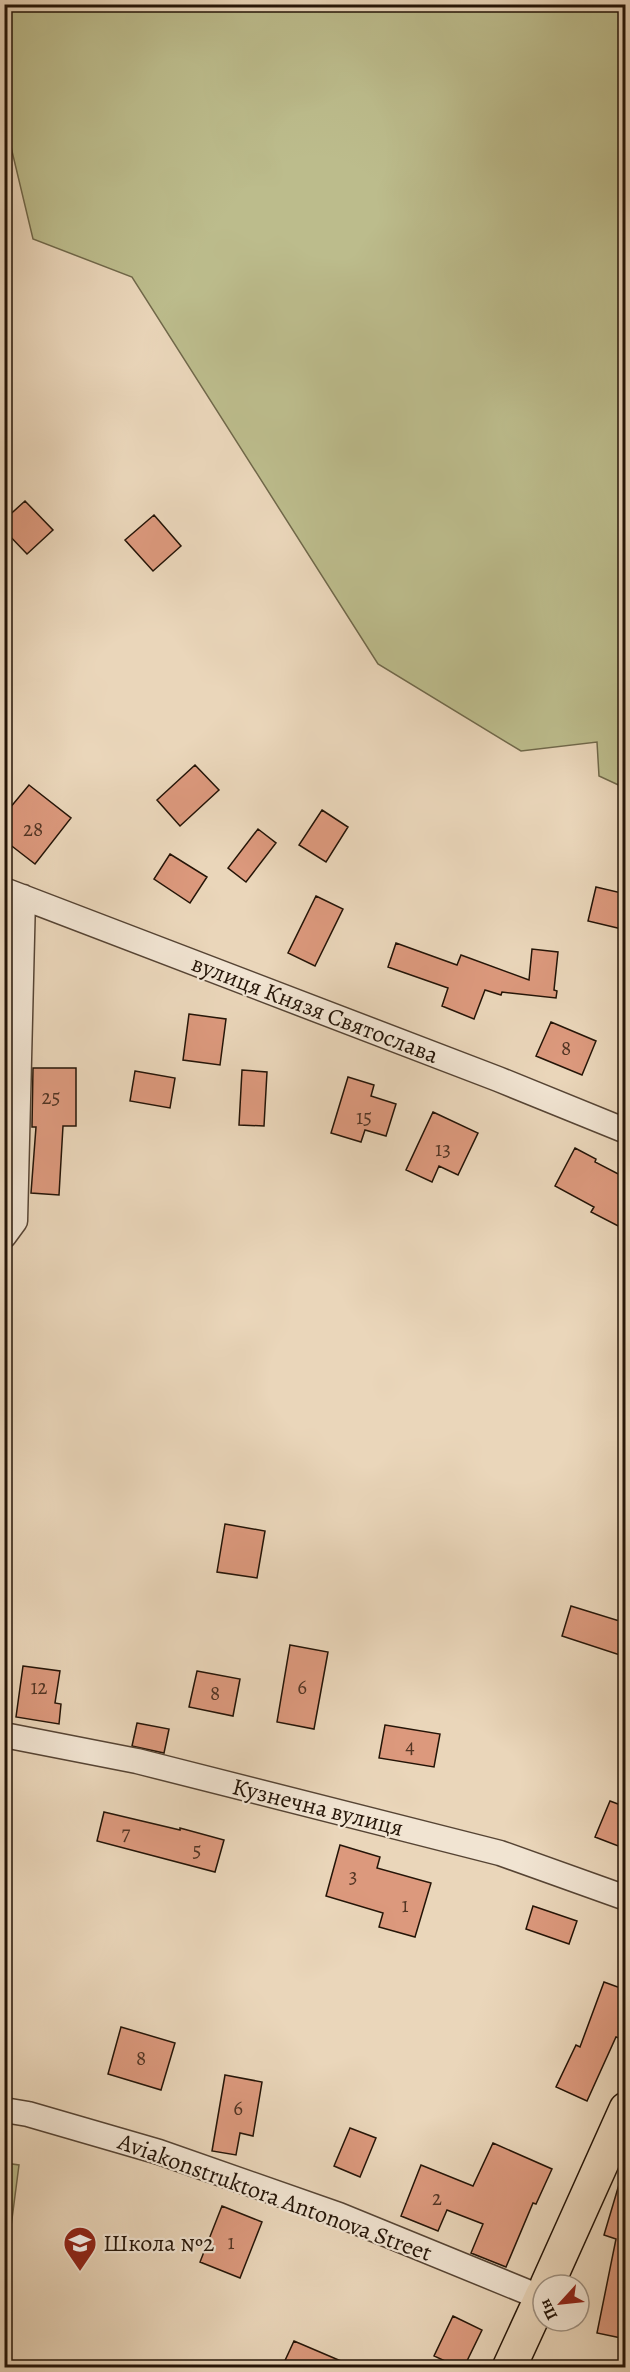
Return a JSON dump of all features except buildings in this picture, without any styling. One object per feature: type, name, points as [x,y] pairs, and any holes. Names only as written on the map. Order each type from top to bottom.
[{"type":"main road","points":[[553,2273],[626,2109]]},
{"type":"main road","points":[[509,2367],[531,2320]]},
{"type":"street","name":"вулиця Князя Святослава","points":[[14,894],[498,1079],[626,1131]]},
{"type":"street","points":[[4,1236],[15,1221],[14,894]]},
{"type":"street","name":"Кузнечна вулиця","points":[[4,1735],[137,1761],[500,1853],[626,1898]]},
{"type":"street","name":"Aviakonstruktora Antonova Street","points":[[4,2110],[28,2114],[159,2152],[339,2215],[531,2287]]},
{"type":"green space","points":[[4,5],[625,5],[625,788],[599,776],[597,742],[521,751],[378,664],[132,277],[33,239],[5,122]]},
{"type":"green space","points":[[4,2163],[19,2165],[5,2273]]},
{"type":"place","name":"Школа №2","points":[[80,2272]]}]
